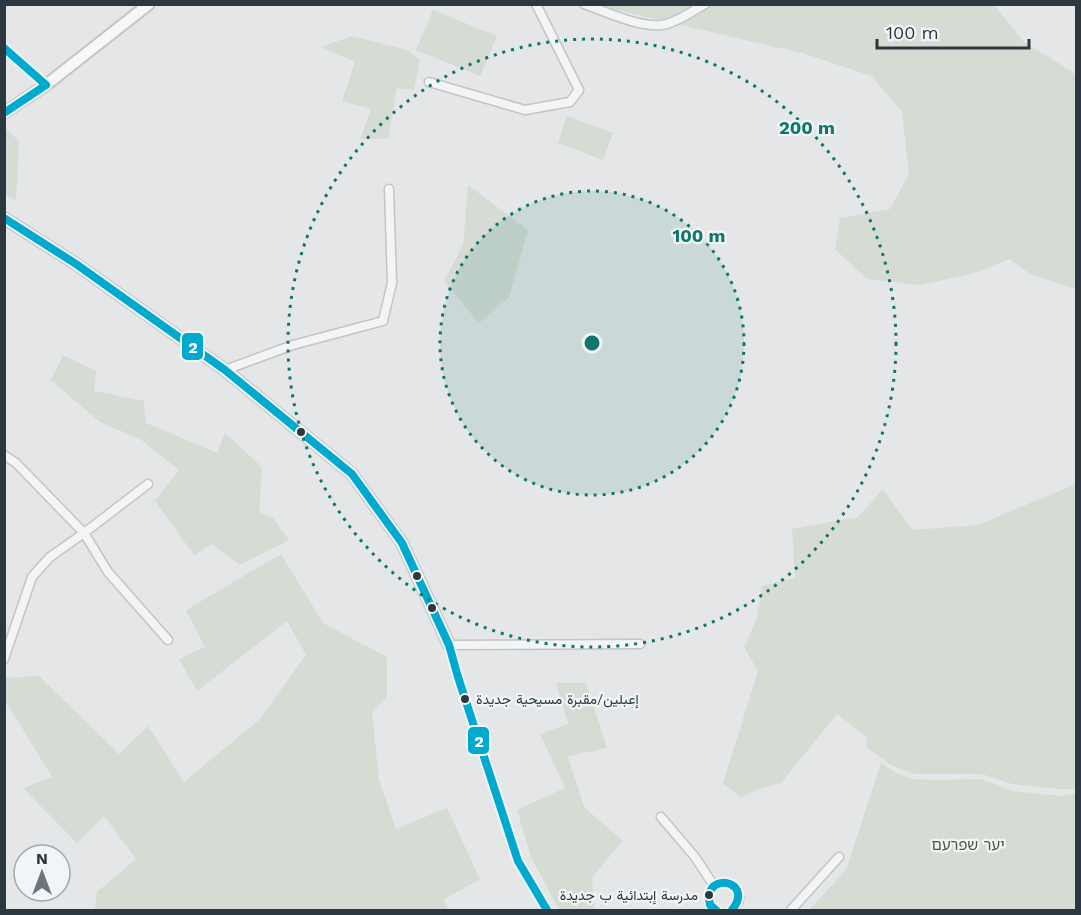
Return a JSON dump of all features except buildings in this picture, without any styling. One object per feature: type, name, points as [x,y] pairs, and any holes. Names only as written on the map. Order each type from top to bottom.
[{"type":"main road","points":[[4,113],[46,85],[149,4]]},
{"type":"street","points":[[429,82],[525,110],[570,102],[579,90],[536,4]]},
{"type":"street","points":[[584,4],[630,21],[657,25],[667,24],[705,4]]},
{"type":"street","points":[[4,48],[46,85]]},
{"type":"street","points":[[225,370],[293,345],[383,321],[393,283],[389,189]]},
{"type":"street","points":[[4,218],[76,264],[225,370],[352,474],[402,543],[449,645],[518,861],[547,910]]},
{"type":"street","points":[[4,455],[15,463],[84,533],[108,572],[168,640]]},
{"type":"street","points":[[4,658],[32,576],[50,557],[148,484]]},
{"type":"street","points":[[449,645],[640,644]]},
{"type":"street","points":[[661,817],[694,857],[714,886]]},
{"type":"street","points":[[791,910],[839,857]]},
{"type":"street","points":[[714,910],[709,895],[714,886],[723,882],[733,885],[739,893],[738,902],[732,910]]},
{"type":"green space","points":[[594,5],[994,5],[1024,42],[1073,72],[1076,80],[1076,289],[1030,274],[1009,259],[975,273],[920,285],[867,279],[835,249],[840,218],[890,209],[909,174],[902,112],[871,76],[802,53]]},
{"type":"green space","points":[[433,10],[497,36],[480,76],[416,50]]},
{"type":"green space","points":[[352,36],[407,50],[420,59],[414,90],[397,88],[388,139],[360,139],[371,109],[342,101],[355,62],[321,47]]},
{"type":"green space","points":[[567,116],[613,133],[603,160],[558,143]]},
{"type":"green space","points":[[4,127],[19,141],[16,201],[5,194]]},
{"type":"green space","points":[[468,185],[528,230],[509,297],[479,323],[444,281],[463,245]]},
{"type":"green space","points":[[63,355],[96,371],[94,391],[144,401],[146,423],[217,453],[225,433],[262,467],[259,512],[273,518],[289,540],[240,565],[212,544],[194,555],[155,501],[179,470],[140,439],[100,422],[51,380]]},
{"type":"green space","points":[[1076,484],[1076,789],[1012,784],[982,774],[915,774],[893,766],[867,748],[867,738],[837,714],[781,783],[741,797],[723,783],[758,671],[744,647],[757,618],[762,586],[795,578],[792,529],[858,517],[883,489],[912,530],[978,525]]},
{"type":"green space","points":[[281,554],[323,623],[387,657],[387,697],[372,712],[379,780],[396,829],[447,808],[480,879],[443,900],[450,910],[95,910],[97,892],[136,859],[104,816],[77,843],[23,788],[52,777],[5,700],[5,678],[39,676],[119,754],[148,726],[184,782],[259,720],[306,655],[287,621],[197,691],[179,659],[205,647],[186,610]]},
{"type":"green space","points":[[556,683],[586,683],[607,748],[568,756],[584,807],[623,841],[592,877],[594,910],[559,910],[531,857],[517,810],[565,788],[540,734],[568,724]]},
{"type":"green space","name":"יער שפרעם","points":[[881,763],[896,773],[912,779],[981,779],[1013,791],[1060,796],[1076,793],[1076,910],[809,910],[846,870]]},
{"type":"transit line","name":"2","points":[[4,48],[46,85]]},
{"type":"transit line","name":"2","points":[[4,113],[46,85]]},
{"type":"transit line","name":"2","points":[[4,218],[76,264],[225,370],[352,474],[402,543],[449,645],[518,861],[547,910]]},
{"type":"transit line","name":"2","points":[[716,910],[710,905],[709,895],[712,888],[724,883],[730,884],[738,893],[732,910]]},
{"type":"place","name":"إعبلين/مقبرة مسيحية جديدة","points":[[465,699]]},
{"type":"place","name":"مدرسة إبتدائية ب جديدة","points":[[709,895]]}]
